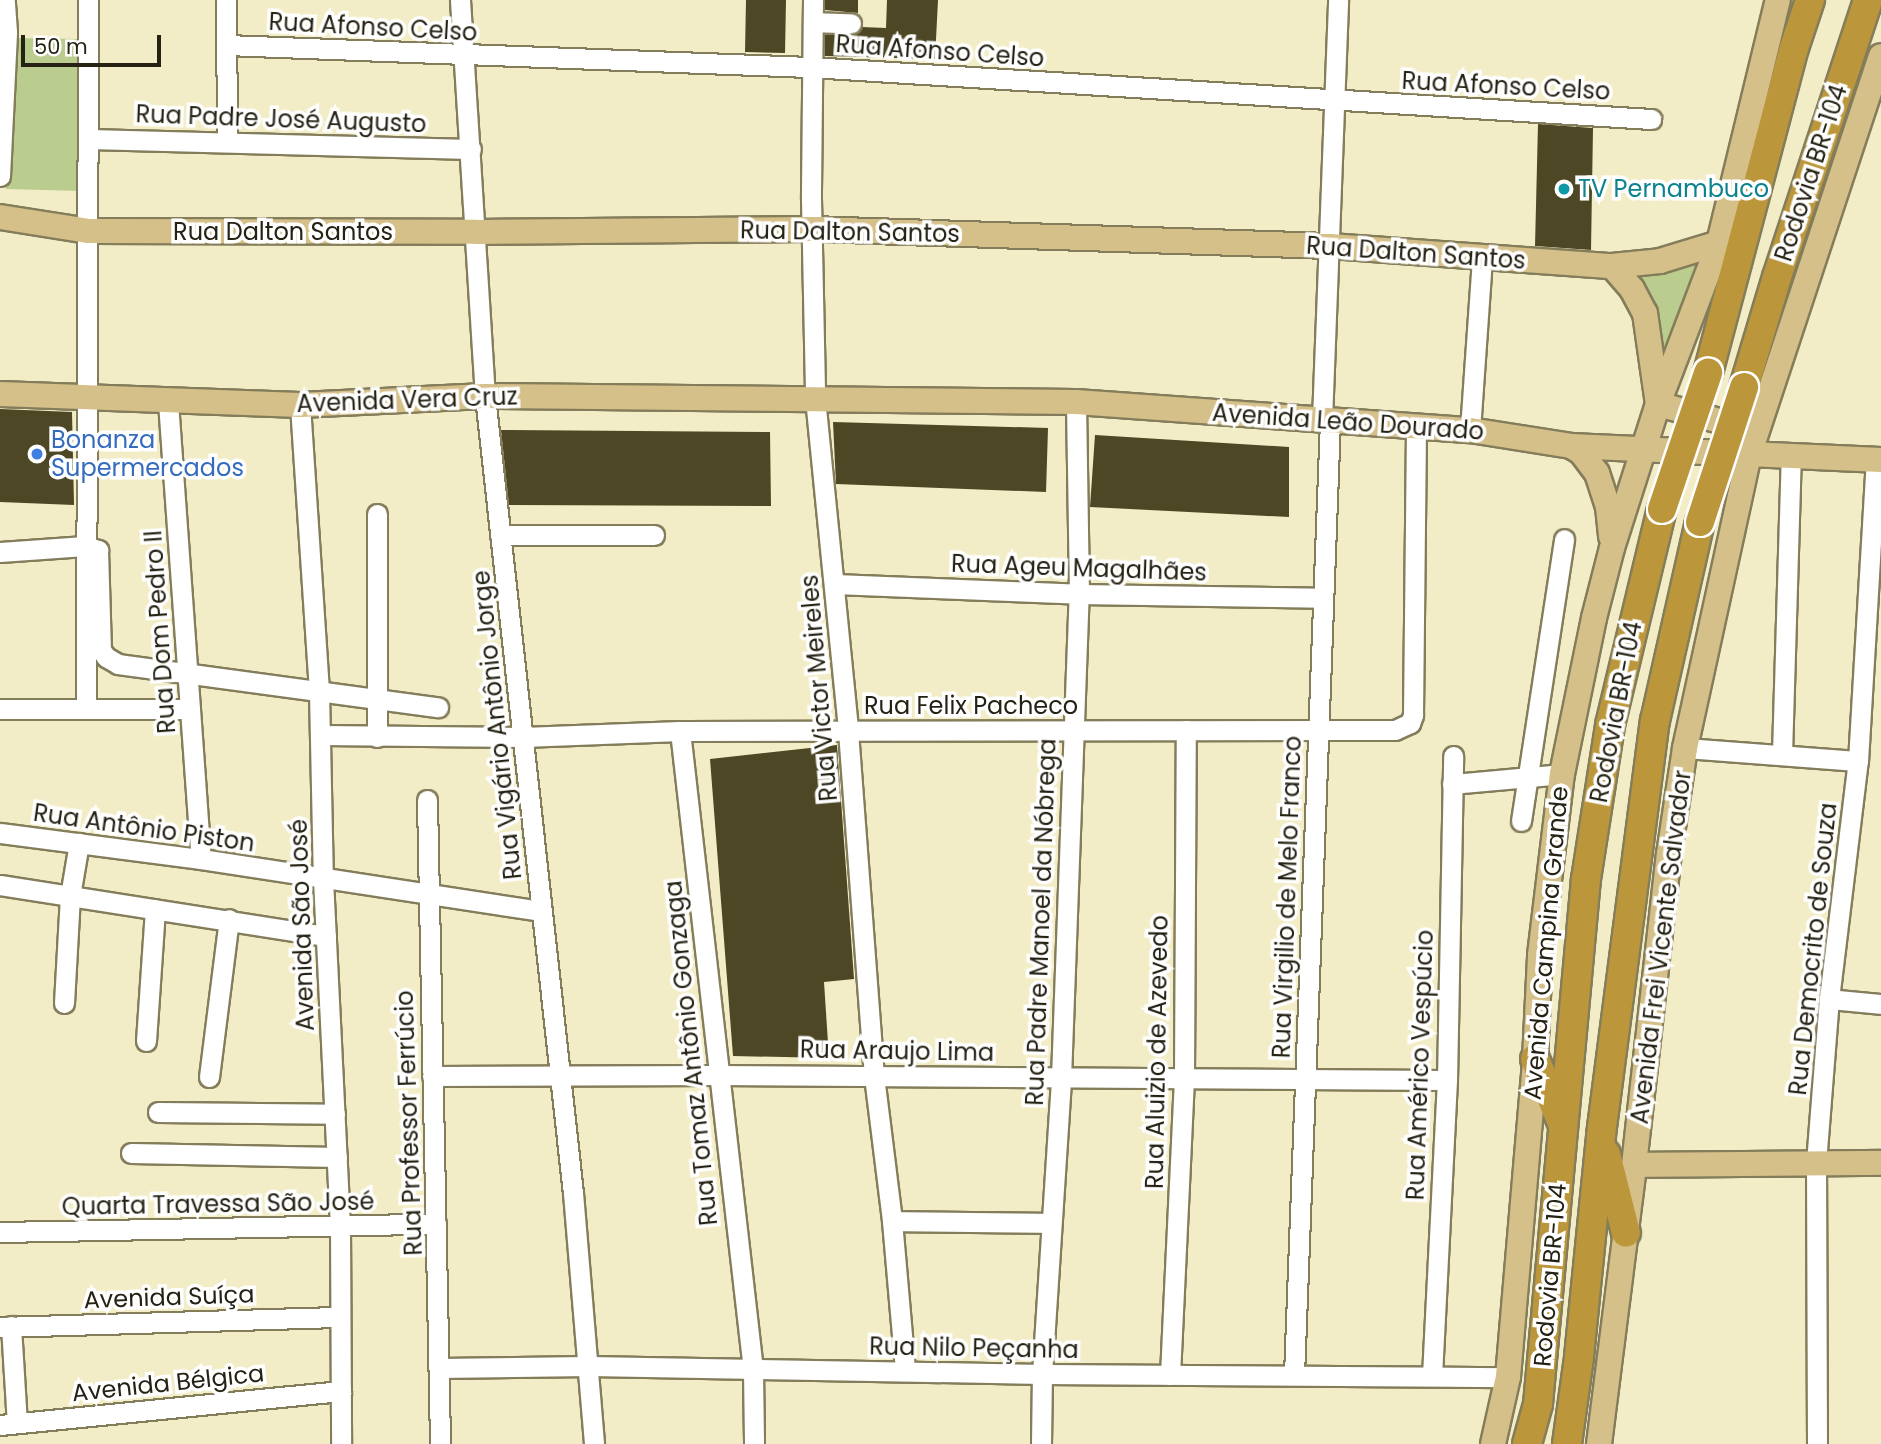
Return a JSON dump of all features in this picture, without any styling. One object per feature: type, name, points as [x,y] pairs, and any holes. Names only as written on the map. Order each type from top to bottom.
[{"type":"highway","name":"Rodovia BR-104","points":[[1527,1444],[1538,1404],[1586,879],[1610,725],[1662,509],[1708,373],[1794,48],[1810,0]]},
{"type":"highway","name":"Rodovia BR-104","points":[[1567,1444],[1580,1357],[1601,1135],[1655,721],[1700,522],[1868,0]]},
{"type":"highway","points":[[1535,1059],[1563,1125]]},
{"type":"highway","points":[[1601,1135],[1626,1233]]},
{"type":"main road","name":"Avenida Campina Grande","points":[[1493,1444],[1508,1377],[1535,1059],[1541,942],[1562,774],[1612,548],[1658,404],[1718,243],[1778,0]]},
{"type":"main road","name":"Avenida Frei Vicente Salvador","points":[[1599,1444],[1669,854],[1685,748],[1749,455],[1881,56]]},
{"type":"main road","name":"Rua Dalton Santos","points":[[0,217],[88,231],[811,229],[1330,246],[1612,266],[1660,261],[1718,243]]},
{"type":"main road","points":[[1612,266],[1632,289],[1645,313],[1658,404],[1757,431]]},
{"type":"main road","name":"Avenida Vera Cruz","points":[[0,394],[300,405],[485,396],[815,398]]},
{"type":"main road","name":"Avenida Leão Dourado","points":[[815,398],[1076,402],[1416,425],[1470,430],[1571,446],[1879,460]]},
{"type":"main road","points":[[1571,446],[1587,458],[1600,480],[1608,507],[1612,548]]},
{"type":"main road","points":[[1634,1165],[1881,1163]]},
{"type":"street","points":[[0,176],[7,32],[5,0]]},
{"type":"street","points":[[86,707],[88,0]]},
{"type":"street","points":[[226,0],[227,142]]},
{"type":"street","name":"Rua Vigário Antônio Jorge","points":[[460,0],[477,232],[485,396],[561,1076],[589,1366],[593,1444]]},
{"type":"street","name":"Rua Victor Meireles","points":[[813,0],[810,67],[815,398],[848,731],[874,1076],[892,1221],[905,1370]]},
{"type":"street","name":"Rua Virgilio de Melo Franco","points":[[1294,1376],[1322,598],[1338,0]]},
{"type":"street","points":[[813,22],[851,23]]},
{"type":"street","name":"Rua Afonso Celso","points":[[226,45],[810,67],[1651,119]]},
{"type":"street","name":"Rua Padre José Augusto","points":[[89,139],[471,149]]},
{"type":"street","points":[[1470,430],[1482,258]]},
{"type":"street","name":"Rua Dom Pedro II","points":[[168,402],[201,859]]},
{"type":"street","name":"Rua Padre Manoel da Nóbrega","points":[[1041,1444],[1050,1223],[1061,1077],[1079,594],[1076,402]]},
{"type":"street","name":"Avenida São José","points":[[300,405],[321,736],[323,879],[340,1228],[341,1444]]},
{"type":"street","name":"Rua Felix Pacheco","points":[[321,736],[523,737],[680,731],[1395,730],[1410,723],[1413,715],[1416,425]]},
{"type":"street","points":[[1782,754],[1791,457]]},
{"type":"street","name":"Rua Democrito de Souza","points":[[1817,1444],[1816,1163],[1829,999],[1858,761],[1879,460]]},
{"type":"street","points":[[377,514],[377,737]]},
{"type":"street","points":[[500,535],[654,535]]},
{"type":"street","points":[[1521,821],[1530,778],[1564,539]]},
{"type":"street","points":[[0,552],[85,546],[98,550],[101,650],[106,657],[118,664],[438,707]]},
{"type":"street","name":"Rua Ageu Magalhães","points":[[835,584],[1079,594],[1322,598]]},
{"type":"street","points":[[0,709],[190,709]]},
{"type":"street","name":"Rua Aluizio de Azevedo","points":[[1170,1375],[1184,1077],[1186,730]]},
{"type":"street","name":"Rua Tomaz Antônio Gonzaga","points":[[680,731],[717,1074],[753,1370],[754,1444]]},
{"type":"street","points":[[1685,748],[1858,761]]},
{"type":"street","name":"Rua Américo Vespúcio","points":[[1433,1376],[1447,1080],[1453,756]]},
{"type":"street","points":[[1452,784],[1562,774]]},
{"type":"street","name":"Rua Professor Ferrúcio","points":[[427,800],[440,1444]]},
{"type":"street","name":"Rua Antônio Piston","points":[[0,833],[201,859],[542,911]]},
{"type":"street","points":[[64,1003],[70,896],[79,843]]},
{"type":"street","points":[[0,886],[326,936]]},
{"type":"street","points":[[146,1041],[155,909]]},
{"type":"street","points":[[209,1077],[229,919]]},
{"type":"street","points":[[1829,999],[1881,1004]]},
{"type":"street","name":"Rua Araujo Lima","points":[[432,1076],[717,1074],[1447,1080]]},
{"type":"street","points":[[158,1112],[335,1114]]},
{"type":"street","points":[[131,1153],[337,1157]]},
{"type":"street","points":[[892,1221],[1050,1223]]},
{"type":"street","name":"Quarta Travessa São José","points":[[0,1232],[340,1228],[436,1224]]},
{"type":"street","name":"Avenida Suíça","points":[[6,1326],[340,1317]]},
{"type":"street","points":[[6,1326],[8,1424]]},
{"type":"street","name":"Rua Nilo Peçanha","points":[[440,1368],[589,1366],[1042,1374],[1508,1377]]},
{"type":"street","name":"Avenida Bélgica","points":[[8,1424],[341,1391]]},
{"type":"green space","points":[[8,38],[83,39],[81,191],[6,189]]},
{"type":"green space","points":[[1712,249],[1662,386],[1618,269]]},
{"type":"building","points":[[746,0],[786,0],[785,53],[745,52]]},
{"type":"building","points":[[825,0],[858,0],[858,13],[825,10]]},
{"type":"building","points":[[887,0],[938,0],[935,59],[825,56],[825,35],[851,35],[862,27],[886,28]]},
{"type":"building","name":"TV Pernambuco","points":[[1538,124],[1593,128],[1591,250],[1535,246]]},
{"type":"building","name":"Bonanza Supermercados","points":[[0,409],[72,412],[74,505],[0,502]]},
{"type":"building","points":[[833,422],[1048,428],[1046,492],[836,484]]},
{"type":"building","points":[[501,430],[770,432],[771,506],[509,505]]},
{"type":"building","points":[[1095,435],[1289,447],[1289,517],[1090,507]]},
{"type":"building","points":[[837,745],[854,979],[824,982],[829,1058],[733,1056],[710,759]]},
{"type":"place","name":"TV Pernambuco","points":[[1564,189]]},
{"type":"place","name":"Bonanza Supermercados","points":[[37,454]]}]
